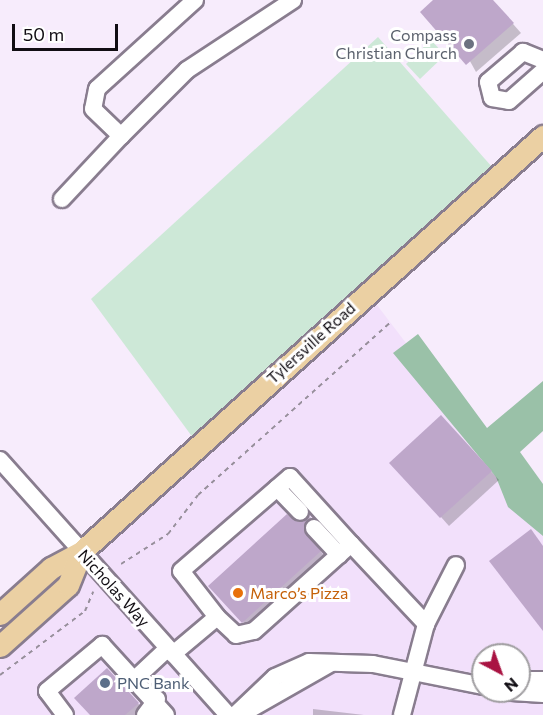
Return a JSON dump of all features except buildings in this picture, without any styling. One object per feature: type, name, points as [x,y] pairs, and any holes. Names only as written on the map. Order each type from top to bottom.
[{"type":"main road","name":"Tylersville Road","points":[[0,614],[51,568],[81,552],[543,136]]},
{"type":"main road","name":"Tylersville Road","points":[[0,646],[68,585],[81,552]]},
{"type":"street","points":[[121,136],[93,108],[97,89],[195,0]]},
{"type":"street","points":[[62,199],[187,70],[293,0]]},
{"type":"street","points":[[543,60],[523,52],[488,82],[492,98],[509,101],[543,71]]},
{"type":"street","name":"Nicholas Way","points":[[0,460],[228,715]]},
{"type":"street","points":[[290,477],[345,549],[254,631],[236,635],[217,617],[181,571],[290,477]]},
{"type":"street","points":[[277,488],[300,512]]},
{"type":"street","points":[[315,528],[345,549],[426,624]]},
{"type":"street","points":[[402,715],[426,624],[456,565]]},
{"type":"street","points":[[137,677],[217,617]]},
{"type":"street","points":[[65,715],[47,691],[102,645],[158,699],[166,715]]},
{"type":"street","points":[[235,715],[274,677],[309,662],[332,662],[471,681]]},
{"type":"street","points":[[240,715],[332,662]]},
{"type":"street","points":[[145,715],[158,699]]},
{"type":"path","points":[[121,564],[168,534],[198,495],[391,322]]},
{"type":"path","points":[[0,675],[85,611],[93,592]]},
{"type":"shaded area","points":[[367,292],[543,522],[543,715],[0,715],[0,646],[68,585],[81,552]]},
{"type":"green space","points":[[378,37],[499,175],[199,446],[91,299]]},
{"type":"green space","points":[[431,40],[445,55],[420,79],[406,64]]},
{"type":"green space","points":[[418,334],[487,428],[543,381],[543,431],[520,452],[543,484],[543,536],[508,507],[496,477],[393,353]]},
{"type":"place","name":"Compass Christian Church","points":[[469,44]]},
{"type":"place","name":"Marco’s Pizza","points":[[238,593]]},
{"type":"place","name":"PNC Bank","points":[[105,683]]}]
